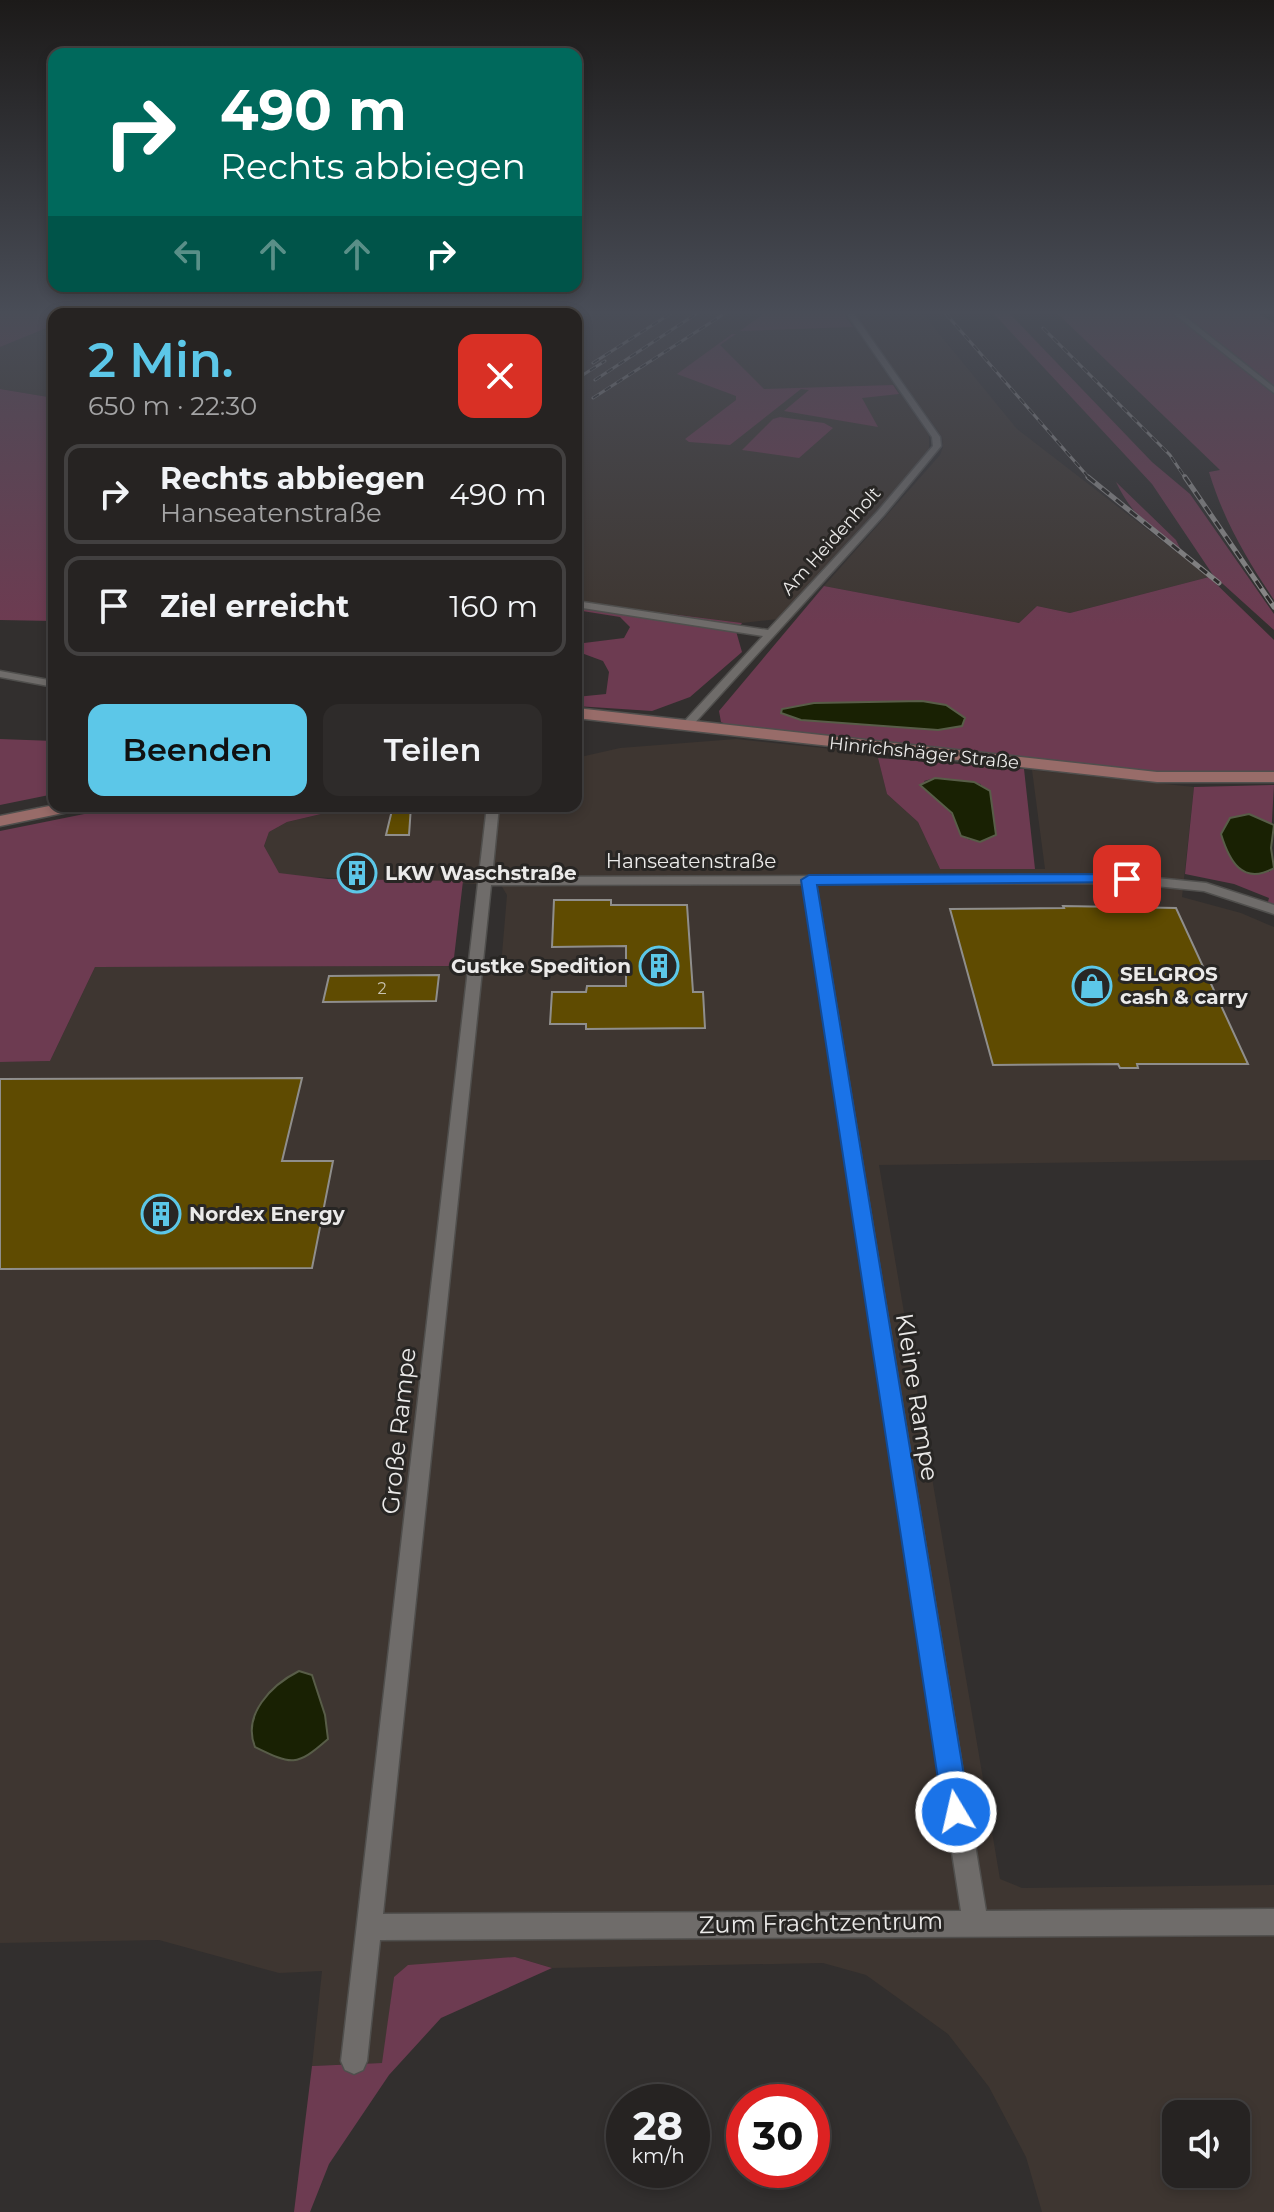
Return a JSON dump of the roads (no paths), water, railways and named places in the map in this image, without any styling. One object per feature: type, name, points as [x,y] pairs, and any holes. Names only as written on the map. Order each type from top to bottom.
[{"type":"main road","name":"Hinrichshäger Straße","points":[[582,714],[1143,775],[1274,777]]},
{"type":"main road","points":[[0,812],[48,802]]},
{"type":"main road","points":[[0,821],[48,811]]},
{"type":"street","name":"Am Heidenholt","points":[[695,726],[712,698],[937,446],[936,437],[922,417]]},
{"type":"street","points":[[582,605],[771,634]]},
{"type":"street","points":[[0,674],[48,683]]},
{"type":"street","name":"Große Rampe","points":[[354,2061],[493,812]]},
{"type":"street","name":"Kleine Rampe","points":[[809,880],[975,1922]]},
{"type":"street","name":"Hanseatenstraße","points":[[487,881],[1156,880],[1206,887],[1274,910]]},
{"type":"street","name":"Zum Frachtzentrum","points":[[369,1927],[1274,1922]]},
{"type":"railway","points":[[1036,417],[1089,478]]},
{"type":"railway","points":[[1132,417],[1170,455],[1186,479]]},
{"type":"railway","points":[[1185,477],[1274,607]]},
{"type":"railway","points":[[1089,478],[1219,583]]},
{"type":"place","name":"LKW Waschstraße","points":[[357,873]]},
{"type":"place","name":"Gustke Spedition","points":[[659,966]]},
{"type":"place","name":"SELGROS cash & carry","points":[[1092,986]]},
{"type":"place","name":"Nordex Energy","points":[[161,1214]]}]
